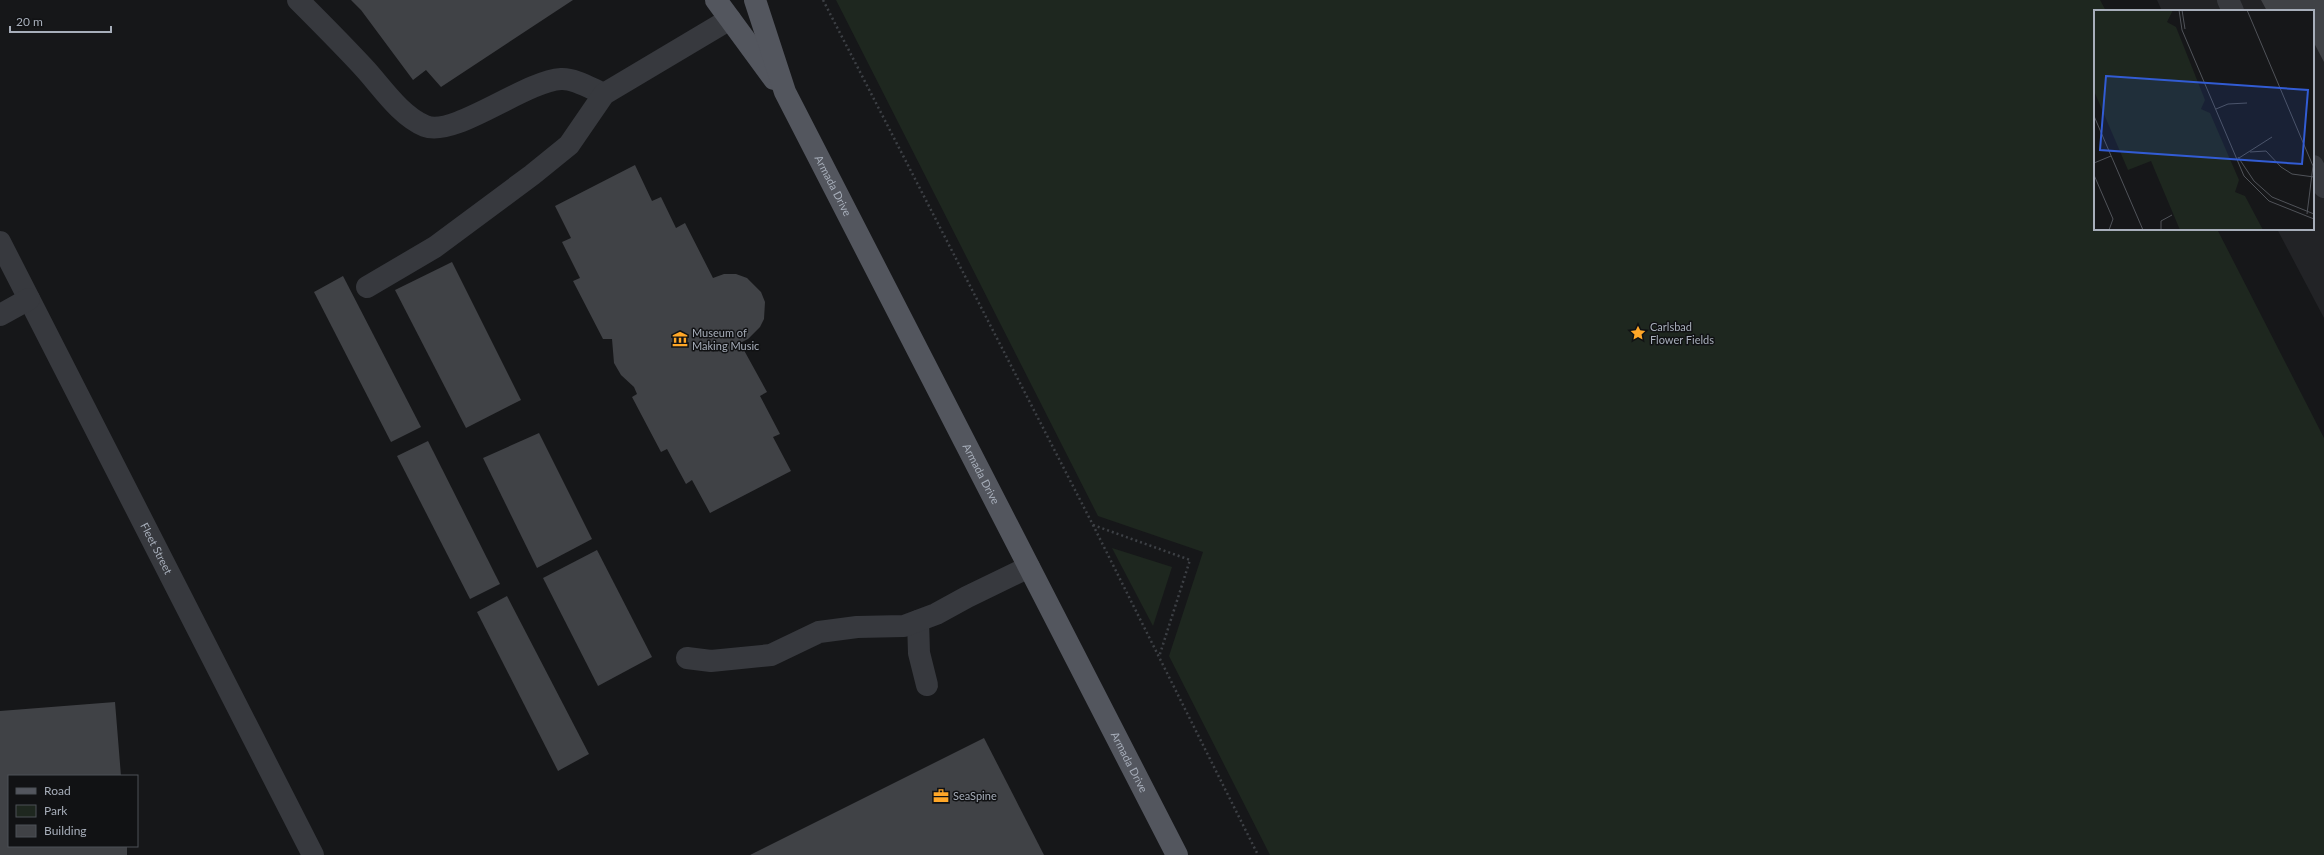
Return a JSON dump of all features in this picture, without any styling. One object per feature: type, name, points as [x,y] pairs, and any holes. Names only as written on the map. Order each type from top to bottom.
[{"type":"main road","name":"Armada Drive","points":[[716,0],[785,92]]},
{"type":"main road","name":"Armada Drive","points":[[755,0],[785,92],[1177,855]]},
{"type":"street","points":[[298,0],[329,30],[407,115],[426,126],[441,128],[477,114],[525,90],[562,79],[584,85],[604,94]]},
{"type":"street","points":[[2228,0],[2233,10]]},
{"type":"street","points":[[367,287],[435,247],[532,175],[569,145],[604,94],[730,19]]},
{"type":"street","points":[[2314,168],[2324,187]]},
{"type":"street","name":"Fleet Street","points":[[0,242],[313,855]]},
{"type":"street","points":[[0,315],[29,299]]},
{"type":"street","points":[[687,658],[711,661],[770,655],[819,632],[858,627],[904,626],[936,614],[967,596],[1029,567]]},
{"type":"street","points":[[918,621],[919,653],[927,685]]},
{"type":"path","points":[[823,0],[1093,525],[1258,855]]},
{"type":"path","points":[[1093,525],[1190,560],[1159,657]]},
{"type":"shaded area","points":[[2157,0],[2324,0],[2324,318],[2278,230],[2314,230],[2314,10],[2162,10]]},
{"type":"green space","name":"Carlsbad Flower Fields","points":[[836,0],[2100,0],[2105,10],[2094,10],[2094,230],[2218,230],[2324,438],[2324,855],[1270,855],[1169,656],[1203,552],[1098,516]]},
{"type":"green space","points":[[1112,548],[1172,567],[1153,626]]},
{"type":"building","points":[[351,0],[573,0],[441,87],[426,70],[413,80],[361,10]]},
{"type":"building","points":[[2261,0],[2324,0],[2324,62],[2314,43],[2314,10],[2266,10]]},
{"type":"building","name":"Museum of Making Music","points":[[635,165],[652,201],[661,197],[676,228],[685,223],[713,278],[724,274],[736,274],[747,278],[761,292],[765,302],[764,319],[760,327],[748,339],[740,343],[767,392],[760,396],[780,434],[773,437],[791,471],[710,513],[692,480],[686,484],[667,449],[661,452],[632,397],[637,394],[634,387],[621,375],[614,363],[612,339],[603,339],[573,281],[580,278],[562,242],[571,238],[555,206]]},
{"type":"building","points":[[452,262],[521,400],[466,428],[395,290]]},
{"type":"building","points":[[343,276],[421,427],[391,442],[314,292]]},
{"type":"building","points":[[539,433],[592,539],[537,568],[483,458]]},
{"type":"building","points":[[428,441],[500,584],[470,599],[397,456]]},
{"type":"building","points":[[597,550],[652,657],[598,686],[543,578]]},
{"type":"building","points":[[507,596],[589,754],[558,771],[477,612]]},
{"type":"building","points":[[115,702],[121,775],[8,775],[8,847],[127,847],[127,855],[0,855],[0,711]]},
{"type":"building","name":"SeaSpine","points":[[984,738],[1044,855],[750,855]]},
{"type":"place","name":"Carlsbad Flower Fields","points":[[1638,333]]},
{"type":"place","name":"Museum of Making Music","points":[[680,339]]},
{"type":"place","name":"SeaSpine","points":[[941,796]]}]
